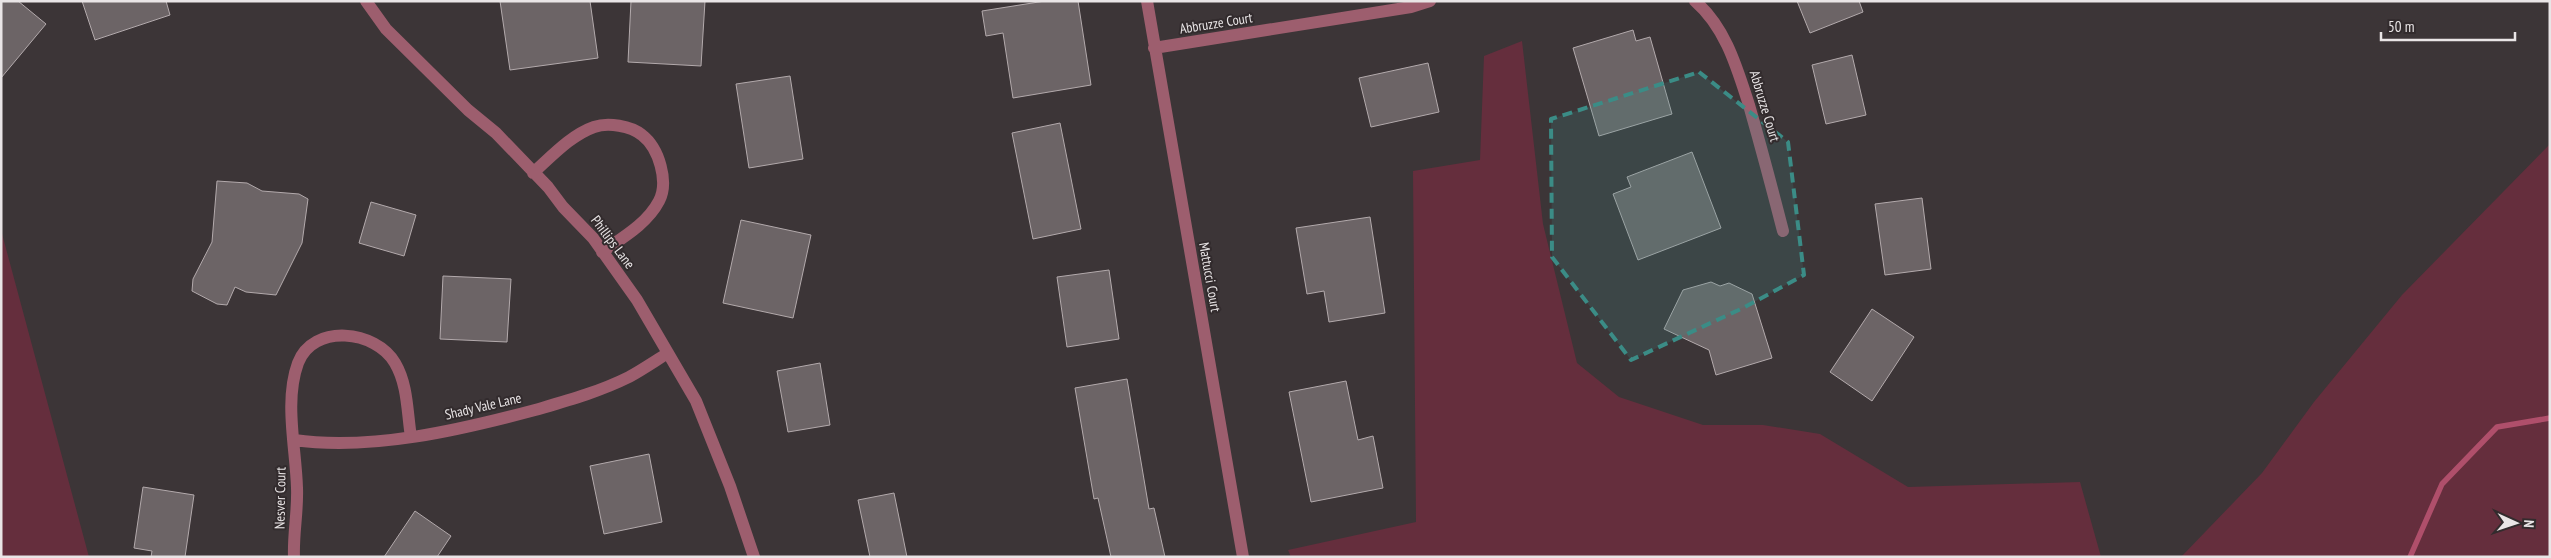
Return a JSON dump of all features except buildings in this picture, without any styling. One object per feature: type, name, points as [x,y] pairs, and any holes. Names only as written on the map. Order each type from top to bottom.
[{"type":"street","name":"Phillips Lane","points":[[366,1],[386,29],[461,103],[496,133],[593,238],[653,325],[696,401],[730,486],[754,557]]},
{"type":"street","name":"Mattucci Court","points":[[1147,1],[1243,557]]},
{"type":"street","name":"Abbruzze Court","points":[[1154,48],[1411,7],[1430,1]]},
{"type":"street","name":"Abbruzze Court","points":[[1695,1],[1724,37],[1740,75],[1762,146],[1783,231]]},
{"type":"street","points":[[533,173],[568,143],[595,126],[622,126],[643,135],[655,152],[664,176],[660,200],[642,223],[602,252]]},
{"type":"street","points":[[294,440],[292,412],[298,362],[313,344],[326,337],[337,336],[364,337],[394,361],[404,380],[411,437]]},
{"type":"street","name":"Shady Vale Lane","points":[[294,440],[319,444],[411,437],[499,419],[590,393],[628,377],[668,353]]},
{"type":"street","name":"Nesver Court","points":[[294,440],[297,490],[294,557]]},
{"type":"highlighted area","points":[[1699,72],[1788,142],[1804,275],[1743,308],[1631,360],[1552,257],[1551,119]]},
{"type":"shaded area","points":[[1522,41],[1543,224],[1577,363],[1619,397],[1703,425],[1763,425],[1820,434],[1908,487],[2080,482],[2101,557],[1291,557],[1288,550],[1416,522],[1413,171],[1480,160],[1484,56]]},
{"type":"shaded area","points":[[2550,144],[2550,557],[2181,557],[2262,473],[2314,402],[2402,295]]},
{"type":"shaded area","points":[[1,230],[89,557],[1,557]]},
{"type":"waterway","points":[[2410,557],[2442,484],[2497,427],[2550,418]]}]
